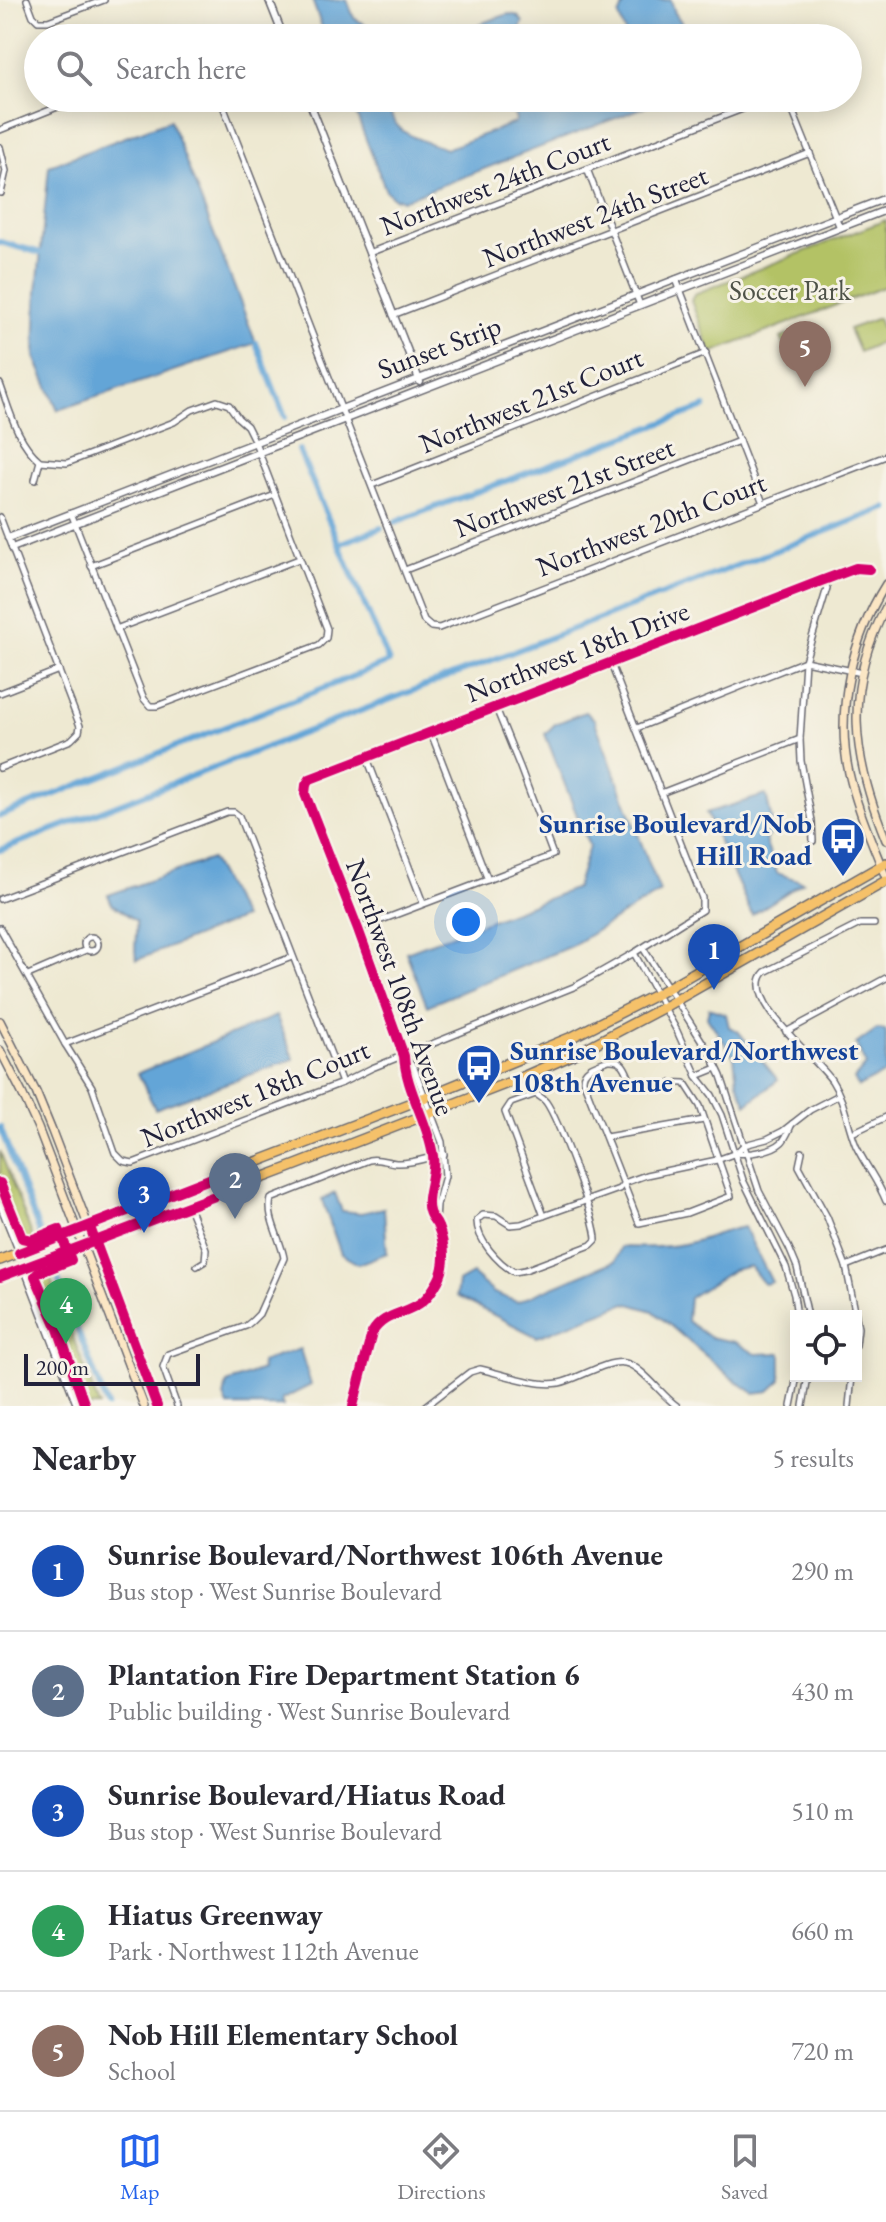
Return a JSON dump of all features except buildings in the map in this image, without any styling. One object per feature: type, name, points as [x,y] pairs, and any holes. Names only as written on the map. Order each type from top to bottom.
[{"type":"highway","points":[[0,1260],[421,1100],[572,1037],[657,994],[884,864]]},
{"type":"highway","points":[[0,1277],[518,1079],[579,1052],[675,1001],[886,880]]},
{"type":"main road","points":[[886,584],[860,636],[850,671],[844,738],[857,800],[884,864],[886,880]]},
{"type":"main road","points":[[886,607],[871,641],[862,673],[856,723],[859,756],[886,840]]},
{"type":"main road","points":[[0,1021],[36,1092],[96,1241],[157,1406]]},
{"type":"main road","points":[[0,1050],[28,1105],[144,1406]]},
{"type":"street","points":[[27,0],[38,21],[48,21],[101,1]]},
{"type":"street","points":[[269,0],[278,24]]},
{"type":"street","points":[[0,130],[45,112]]},
{"type":"street","points":[[226,112],[405,570]]},
{"type":"street","points":[[314,112],[423,389]]},
{"type":"street","name":"Northwest 24th Court","points":[[369,253],[735,112]]},
{"type":"street","points":[[793,112],[840,228]]},
{"type":"street","points":[[0,147],[6,171],[1,193]]},
{"type":"street","name":"Northwest 24th Street","points":[[393,315],[810,153]]},
{"type":"street","points":[[587,169],[640,305]]},
{"type":"street","name":"Sunset Strip","points":[[8,538],[886,198]]},
{"type":"street","name":"Sunset Strip","points":[[12,548],[886,210]]},
{"type":"street","points":[[676,279],[763,503]]},
{"type":"street","name":"Northwest 21st Court","points":[[372,485],[706,353]]},
{"type":"street","points":[[0,384],[22,441],[31,454],[51,464],[67,463],[174,422],[192,410],[217,401],[229,405],[247,426],[255,442],[327,629],[326,638],[319,645],[150,706],[144,699],[71,513]]},
{"type":"street","name":"Northwest 21st Street","points":[[405,570],[739,441]]},
{"type":"street","name":"Northwest 20th Court","points":[[405,570],[424,621],[431,627],[439,628],[886,456]]},
{"type":"street","points":[[35,480],[40,461]]},
{"type":"street","points":[[91,566],[275,495]]},
{"type":"street","points":[[0,517],[80,726],[79,732],[71,740],[0,768]]},
{"type":"street","points":[[116,629],[299,559]]},
{"type":"street","name":"Northwest 18th Drive","points":[[306,785],[310,779],[821,581],[856,568],[869,569]]},
{"type":"street","points":[[813,841],[800,739],[805,661],[827,588],[821,581]]},
{"type":"street","points":[[637,728],[805,661],[862,673]]},
{"type":"street","points":[[611,664],[661,793],[800,739]]},
{"type":"street","points":[[0,693],[59,670]]},
{"type":"street","points":[[358,929],[553,855],[496,708]]},
{"type":"street","points":[[431,733],[488,880]]},
{"type":"street","points":[[367,758],[423,903]]},
{"type":"street","name":"Northwest 108th Avenue","points":[[306,785],[305,794],[358,929],[404,1056],[405,1070],[431,1112],[444,1154],[445,1176],[437,1205],[436,1224],[444,1263],[440,1278],[425,1300],[384,1318],[376,1325],[353,1406]]},
{"type":"street","name":"Northwest 18th Court","points":[[65,1044],[92,1087],[115,1153],[123,1161],[133,1163],[342,1083],[576,986],[702,910],[702,898],[661,793]]},
{"type":"street","points":[[0,899],[227,812],[234,812],[239,816],[342,1083]]},
{"type":"street","points":[[874,924],[860,924],[765,972],[760,978],[759,987],[767,1005],[786,1032],[820,1065],[839,1095],[861,1156],[883,1186],[886,1201]]},
{"type":"street","points":[[0,928],[65,1044],[292,957]]},
{"type":"street","points":[[643,948],[717,1068],[759,1191],[797,1267],[807,1310]]},
{"type":"street","points":[[28,975],[86,950]]},
{"type":"street","points":[[634,953],[677,1031],[697,1076],[722,1115],[743,1180],[786,1267],[796,1310]]},
{"type":"street","points":[[786,1032],[886,978]]},
{"type":"street","points":[[687,1056],[707,1049]]},
{"type":"street","points":[[617,1060],[623,1063],[631,1082],[643,1088],[685,1083],[700,1106],[704,1120],[731,1196],[687,1213],[639,1223],[583,1074],[586,1069],[617,1060]]},
{"type":"street","points":[[697,1076],[717,1068]]},
{"type":"street","points":[[544,1216],[505,1112],[511,1103],[536,1094],[544,1099],[587,1201],[596,1232],[596,1240],[591,1245],[514,1272],[495,1255],[477,1227],[477,1220],[483,1215],[489,1214],[510,1225],[521,1224],[544,1216],[587,1201],[619,1189],[624,1183],[646,1175],[717,1160],[736,1153],[744,1145],[783,1131],[795,1120],[839,1095]]},
{"type":"street","name":"Northwest 108th Avenue","points":[[421,1100],[421,1116],[433,1156],[434,1175],[427,1207],[436,1224]]},
{"type":"street","points":[[852,1133],[886,1117]]},
{"type":"street","points":[[606,1137],[704,1120]]},
{"type":"street","points":[[736,1153],[747,1155],[783,1142],[795,1120]]},
{"type":"street","points":[[802,1152],[799,1166],[827,1217],[846,1266],[855,1310]]},
{"type":"street","points":[[177,1406],[163,1367],[168,1354],[246,1326],[259,1314],[284,1258],[269,1204],[275,1196],[369,1160],[380,1158],[395,1163],[444,1154]]},
{"type":"street","points":[[0,1205],[19,1253]]},
{"type":"street","points":[[188,1206],[206,1249],[205,1261],[197,1266]]},
{"type":"street","points":[[846,1266],[886,1250]]},
{"type":"street","points":[[24,1267],[77,1406]]},
{"type":"street","points":[[426,1406],[470,1372],[480,1369],[545,1384],[560,1383],[615,1363],[626,1363],[653,1382],[677,1406]]},
{"type":"street","points":[[791,1406],[796,1382]]},
{"type":"street","points":[[803,1406],[807,1382]]},
{"type":"street","points":[[849,1406],[851,1382]]},
{"type":"green space","name":"Soccer Park","points":[[886,220],[886,286],[711,353],[691,301],[694,294]]},
{"type":"green space","points":[[878,318],[886,340],[859,352],[849,329]]},
{"type":"green space","points":[[805,328],[812,346],[794,353],[787,350],[781,338]]},
{"type":"green space","points":[[0,1151],[34,1240],[27,1243],[16,1239],[0,1196]]},
{"type":"green space","points":[[47,1269],[99,1406],[80,1406],[33,1282],[37,1273]]},
{"type":"water","points":[[312,0],[347,0],[354,18],[364,24],[321,24]]},
{"type":"water","points":[[626,0],[671,0],[682,24],[622,24],[619,16]]},
{"type":"water","points":[[509,14],[518,16],[523,22],[522,24],[482,23]]},
{"type":"water","points":[[795,19],[798,24],[782,24]]},
{"type":"water","points":[[355,112],[391,112],[393,120],[406,133],[446,149],[514,123],[513,112],[632,112],[403,200],[394,198],[386,191]]},
{"type":"water","points":[[170,120],[256,343],[58,410],[35,357],[37,291],[49,166]]},
{"type":"water","points":[[585,712],[594,719],[660,892],[571,946],[427,1006],[406,952],[576,888],[589,846],[545,734],[555,724]]},
{"type":"water","points":[[766,795],[774,830],[765,840],[777,873],[803,882],[752,915],[706,813]]},
{"type":"water","points":[[211,859],[243,918],[137,960],[136,921],[112,904],[108,895]]},
{"type":"water","points":[[709,1008],[726,1014],[729,1027],[738,1031],[778,1080],[747,1104],[737,1082],[734,1057],[707,1017]]},
{"type":"water","points":[[276,1016],[294,1059],[155,1109],[138,1073]]},
{"type":"water","points":[[877,1029],[886,1033],[886,1073],[858,1087],[854,1079],[866,1065],[856,1044]]},
{"type":"water","points":[[335,1193],[342,1211],[361,1213],[384,1208],[387,1253],[358,1264],[341,1254],[322,1200]]},
{"type":"water","points":[[744,1227],[772,1282],[764,1284],[750,1266],[733,1270],[689,1298],[687,1321],[709,1337],[735,1342],[756,1354],[781,1353],[781,1380],[769,1391],[754,1393],[733,1379],[653,1311],[626,1303],[537,1337],[456,1296],[458,1282],[472,1274],[494,1293],[517,1302],[615,1261],[621,1247],[676,1245]]},
{"type":"water","points":[[300,1349],[311,1385],[281,1400],[283,1406],[228,1406],[224,1397],[227,1383],[262,1370],[261,1362]]},
{"type":"waterway","points":[[0,242],[41,253]]},
{"type":"waterway","points":[[256,343],[285,417]]},
{"type":"waterway","points":[[395,522],[705,407]]},
{"type":"waterway","points":[[0,816],[389,662],[299,450]]},
{"type":"waterway","points":[[0,850],[886,508]]},
{"type":"waterway","points":[[339,544],[381,528]]},
{"type":"waterway","points":[[0,1127],[40,1233]]},
{"type":"waterway","points":[[56,1274],[107,1406]]},
{"type":"cycle path","points":[[353,1406],[372,1333],[389,1317],[416,1306],[427,1297],[441,1275],[444,1254],[440,1234],[428,1205],[433,1156],[427,1131],[409,1081],[404,1056],[305,794],[306,785],[310,779],[821,581],[856,568],[869,569]]},
{"type":"cycle path","points":[[19,1253],[230,1171]]},
{"type":"cycle path","points":[[0,1183],[22,1238],[31,1240],[59,1229],[71,1260],[35,1276],[58,1329],[85,1406]]},
{"type":"cycle path","points":[[0,1277],[236,1188]]},
{"type":"cycle path","points":[[91,1230],[157,1406]]},
{"type":"place","name":"Nob Hill Elementary School","points":[[805,387]]},
{"type":"place","name":"Sunrise Boulevard/Nob Hill Road","points":[[843,878]]},
{"type":"place","name":"Sunrise Boulevard/Northwest 106th Avenue","points":[[714,990]]},
{"type":"place","name":"Sunrise Boulevard/Northwest 108th Avenue","points":[[479,1105]]},
{"type":"place","name":"Plantation Fire Department Station 6","points":[[235,1219]]},
{"type":"place","name":"Sunrise Boulevard/Hiatus Road","points":[[144,1233]]},
{"type":"place","name":"Hiatus Greenway","points":[[66,1344]]}]
